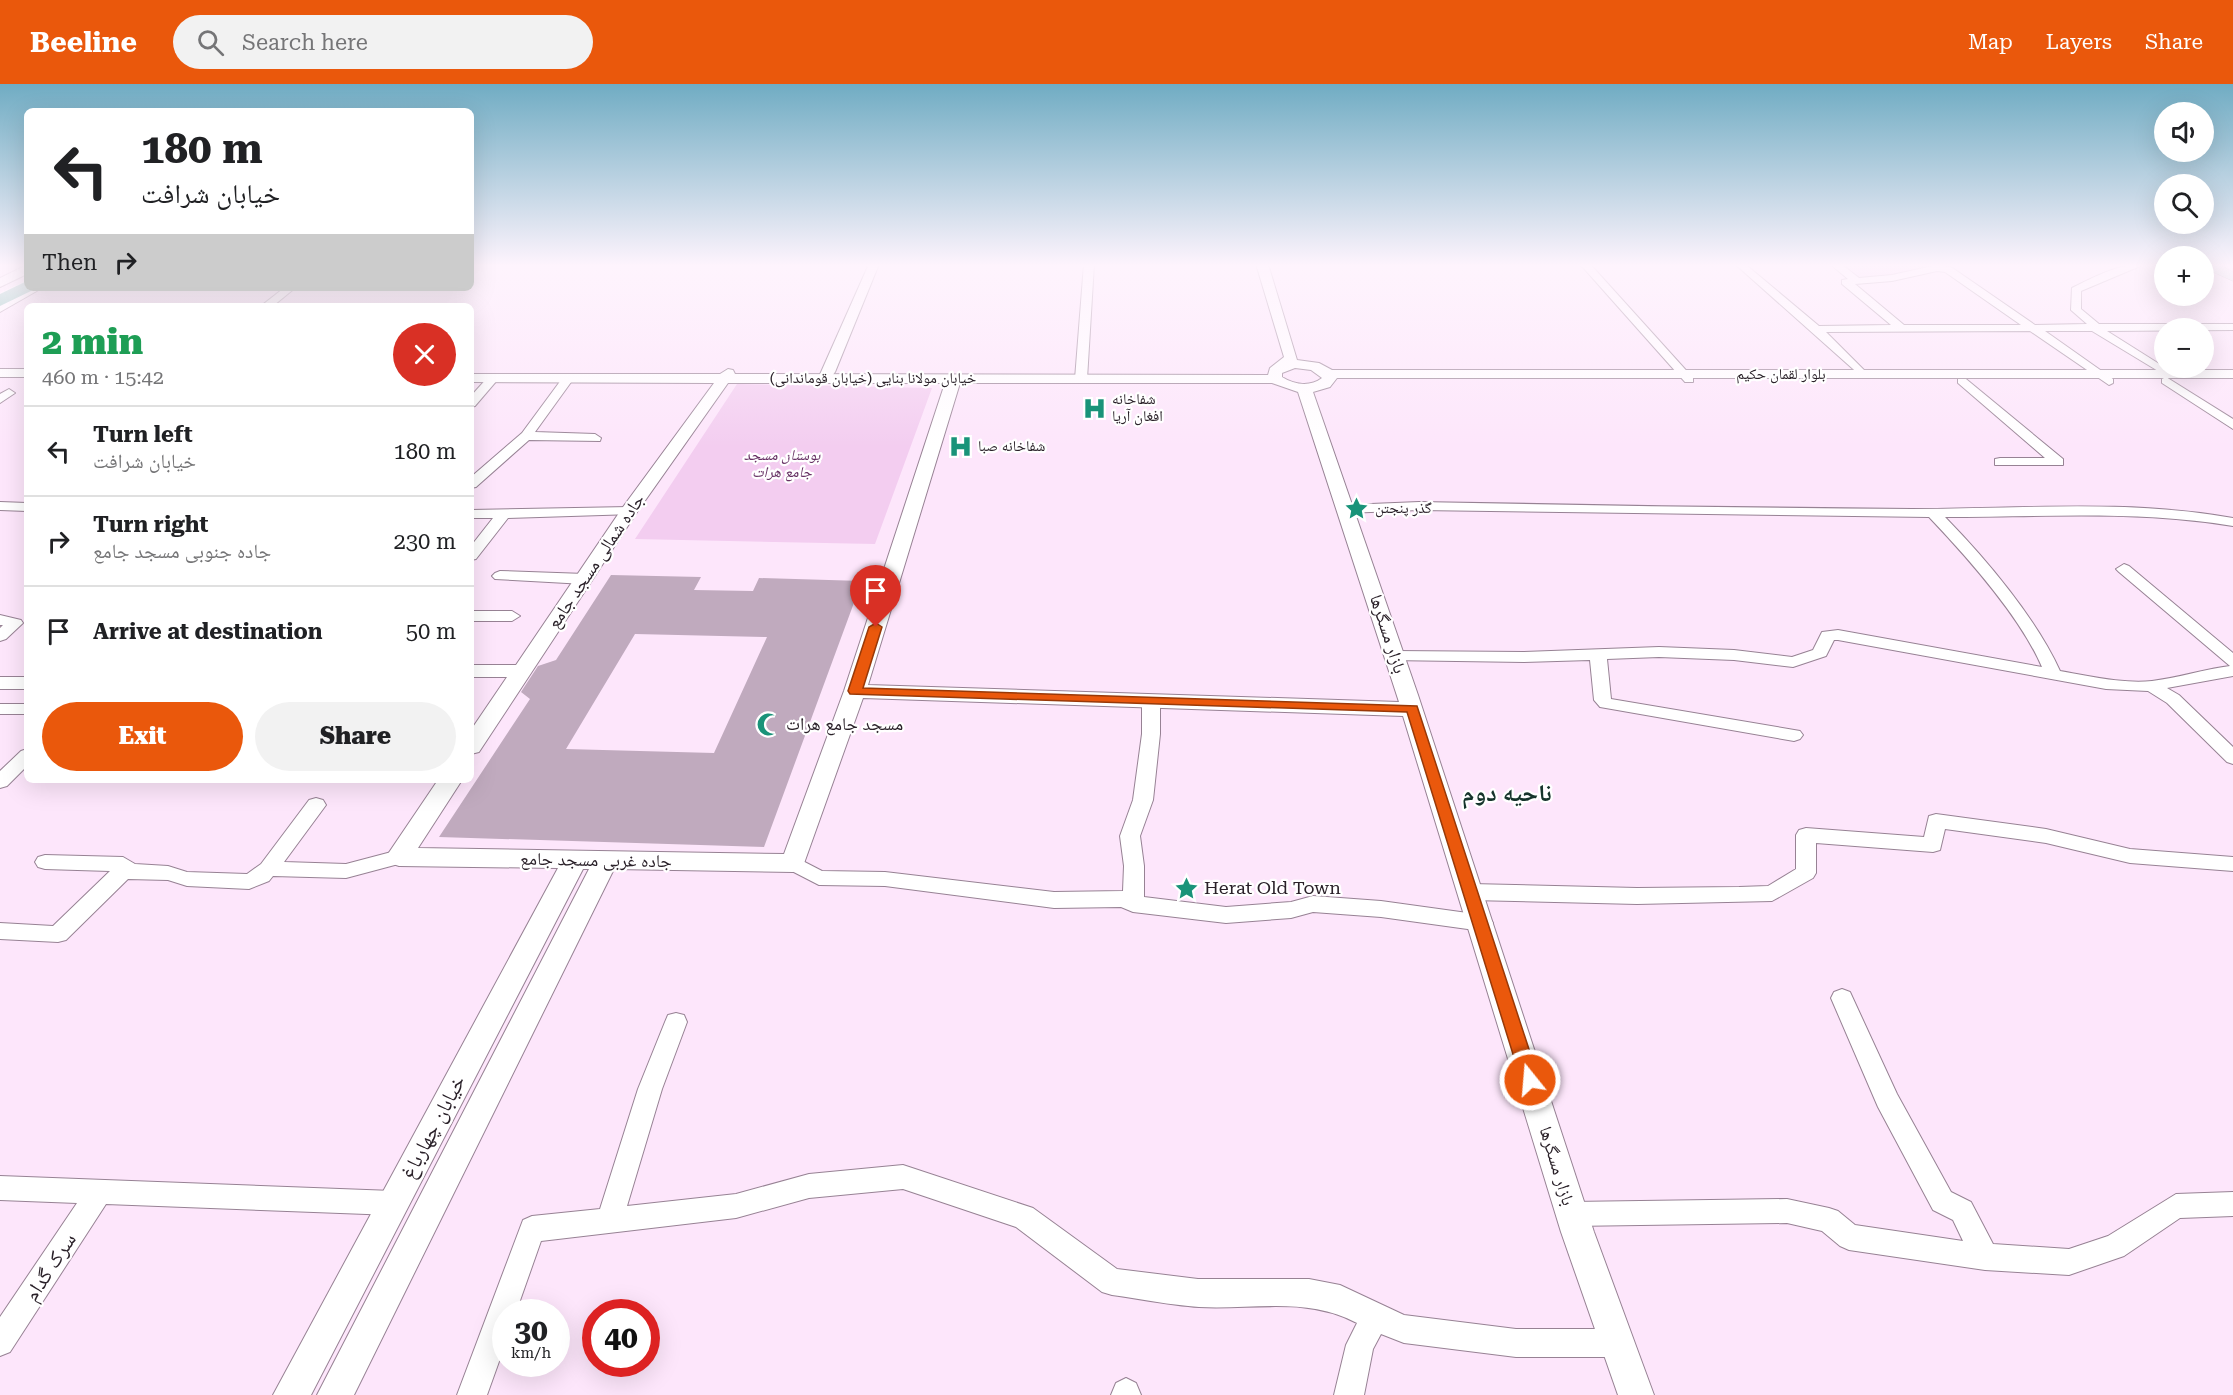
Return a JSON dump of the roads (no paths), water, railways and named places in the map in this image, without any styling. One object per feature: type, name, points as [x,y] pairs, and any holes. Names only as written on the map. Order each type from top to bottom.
[{"type":"street","points":[[826,376],[848,325]]},
{"type":"street","points":[[1081,376],[1085,325]]},
{"type":"street","points":[[1281,325],[1291,358],[1277,373],[1286,386],[1309,377],[1330,377]]},
{"type":"street","name":"بازار مسگرها","points":[[1296,325],[1347,509],[1482,923],[1571,1214],[1620,1343],[1636,1395]]},
{"type":"street","points":[[1640,325],[1686,377]]},
{"type":"street","points":[[1812,325],[1862,374]]},
{"type":"street","points":[[1897,325],[1902,329]]},
{"type":"street","points":[[2026,325],[2104,378]]},
{"type":"street","points":[[2094,327],[2154,369]]},
{"type":"street","points":[[1816,329],[2233,327]]},
{"type":"street","name":"خیابان مولانا بنایی (خیابان قوماندانی)","points":[[474,372],[954,378],[1277,373],[1309,377]]},
{"type":"street","points":[[0,373],[24,373]]},
{"type":"street","points":[[0,378],[24,373]]},
{"type":"street","name":"بلوار لقمان حکیم","points":[[1686,377],[1862,374],[2154,378]]},
{"type":"street","name":"بلوار لقمان حکیم","points":[[2214,375],[2233,374]]},
{"type":"street","name":"خیابان مولانا بنایی (خیابان قوماندانی)","points":[[474,378],[726,375]]},
{"type":"street","name":"جاده شمالی مسجد جامع","points":[[474,741],[629,511],[726,375]]},
{"type":"street","name":"خیابان مولانا بنایی (خیابان قوماندانی)","points":[[826,376],[1081,376]]},
{"type":"street","points":[[1309,377],[1321,386],[1330,377]]},
{"type":"street","name":"بلوار لقمان حکیم","points":[[1330,377],[1686,377],[1962,381],[2104,378]]},
{"type":"street","points":[[474,400],[493,378]]},
{"type":"street","points":[[474,481],[525,436],[568,378]]},
{"type":"street","points":[[954,378],[855,691],[793,863],[819,878],[885,879],[1054,900],[1125,899],[1133,904],[1226,915],[1291,910],[1313,904],[1381,909],[1482,923]]},
{"type":"street","points":[[2167,378],[2233,425]]},
{"type":"street","name":"بلوار لقمان حکیم","points":[[2167,378],[2233,382]]},
{"type":"street","points":[[1962,381],[2058,462],[2000,462]]},
{"type":"street","points":[[525,436],[596,438]]},
{"type":"street","points":[[0,506],[24,507]]},
{"type":"street","points":[[1347,509],[1419,506],[1933,513],[2151,511],[2233,522]]},
{"type":"street","points":[[474,514],[629,511]]},
{"type":"street","points":[[1933,513],[1964,545],[2040,644],[2053,673]]},
{"type":"street","points":[[474,552],[503,514]]},
{"type":"street","points":[[2124,569],[2233,662]]},
{"type":"street","points":[[500,576],[585,579]]},
{"type":"street","points":[[474,616],[512,616]]},
{"type":"street","points":[[0,620],[15,623],[0,636]]},
{"type":"street","points":[[1395,656],[1598,656],[1659,652],[1734,655],[1793,662],[1820,653],[1828,635],[1838,635],[2106,684],[2152,686],[2204,674],[2233,671]]},
{"type":"street","points":[[1598,656],[1603,700],[1606,703],[1794,735]]},
{"type":"street","points":[[0,670],[24,671]]},
{"type":"street","points":[[474,671],[517,678]]},
{"type":"street","points":[[474,684],[517,678]]},
{"type":"street","points":[[0,683],[24,683]]},
{"type":"street","points":[[2152,686],[2173,699],[2233,758]]},
{"type":"street","points":[[855,691],[1412,708]]},
{"type":"street","points":[[1133,904],[1134,866],[1130,836],[1143,800],[1151,734],[1152,700]]},
{"type":"street","points":[[0,709],[24,709]]},
{"type":"street","points":[[0,782],[24,758]]},
{"type":"street","points":[[268,869],[346,870],[399,857],[448,783]]},
{"type":"street","points":[[123,872],[168,873],[187,879],[249,882],[262,876],[316,805]]},
{"type":"street","points":[[1471,892],[1637,896],[1772,893],[1806,873],[1806,835],[1933,845],[1936,821],[2046,836],[2130,856],[2233,864]]},
{"type":"street","name":"جاده غربی مسجد جامع","points":[[399,857],[793,863]]},
{"type":"street","name":"خیابان چهارباغ","points":[[291,1395],[575,860]]},
{"type":"street","name":"خیابان چهارباغ","points":[[335,1395],[606,860]]},
{"type":"street","points":[[0,932],[58,934],[123,872],[126,866],[123,864],[45,862]]},
{"type":"street","points":[[1842,998],[1887,1100],[1942,1201],[1962,1211],[1985,1257]]},
{"type":"street","points":[[610,1219],[650,1089],[676,1022]]},
{"type":"street","points":[[472,1395],[532,1229],[736,1206],[809,1186],[903,1177],[1024,1217],[1112,1282],[1198,1293],[1308,1293],[1340,1299],[1375,1318],[1404,1329],[1516,1343],[1620,1343]]},
{"type":"street","points":[[0,1188],[393,1203]]},
{"type":"street","name":"سرک گدام","points":[[0,1342],[99,1192]]},
{"type":"street","points":[[1571,1214],[1787,1211],[1829,1220],[1849,1237],[1985,1257],[2069,1262],[2115,1247],[2176,1206],[2233,1204]]},
{"type":"street","points":[[1349,1395],[1360,1345],[1375,1318]]},
{"type":"place","name":"شفاخانه افغان آریا","points":[[1094,408]]},
{"type":"place","name":"شفاخانه صبا","points":[[960,446]]},
{"type":"place","name":"گذر پنجتن","points":[[1357,508]]},
{"type":"place","name":"مسجد جامع هرات","points":[[768,724]]},
{"type":"place","name":"Herat Old Town","points":[[1186,888]]},
{"type":"district","name":"ناحیه دوم","points":[[1507,793]]},
{"type":"park label","name":"بوستان مسجد جامع هرات","points":[[782,464]]}]
